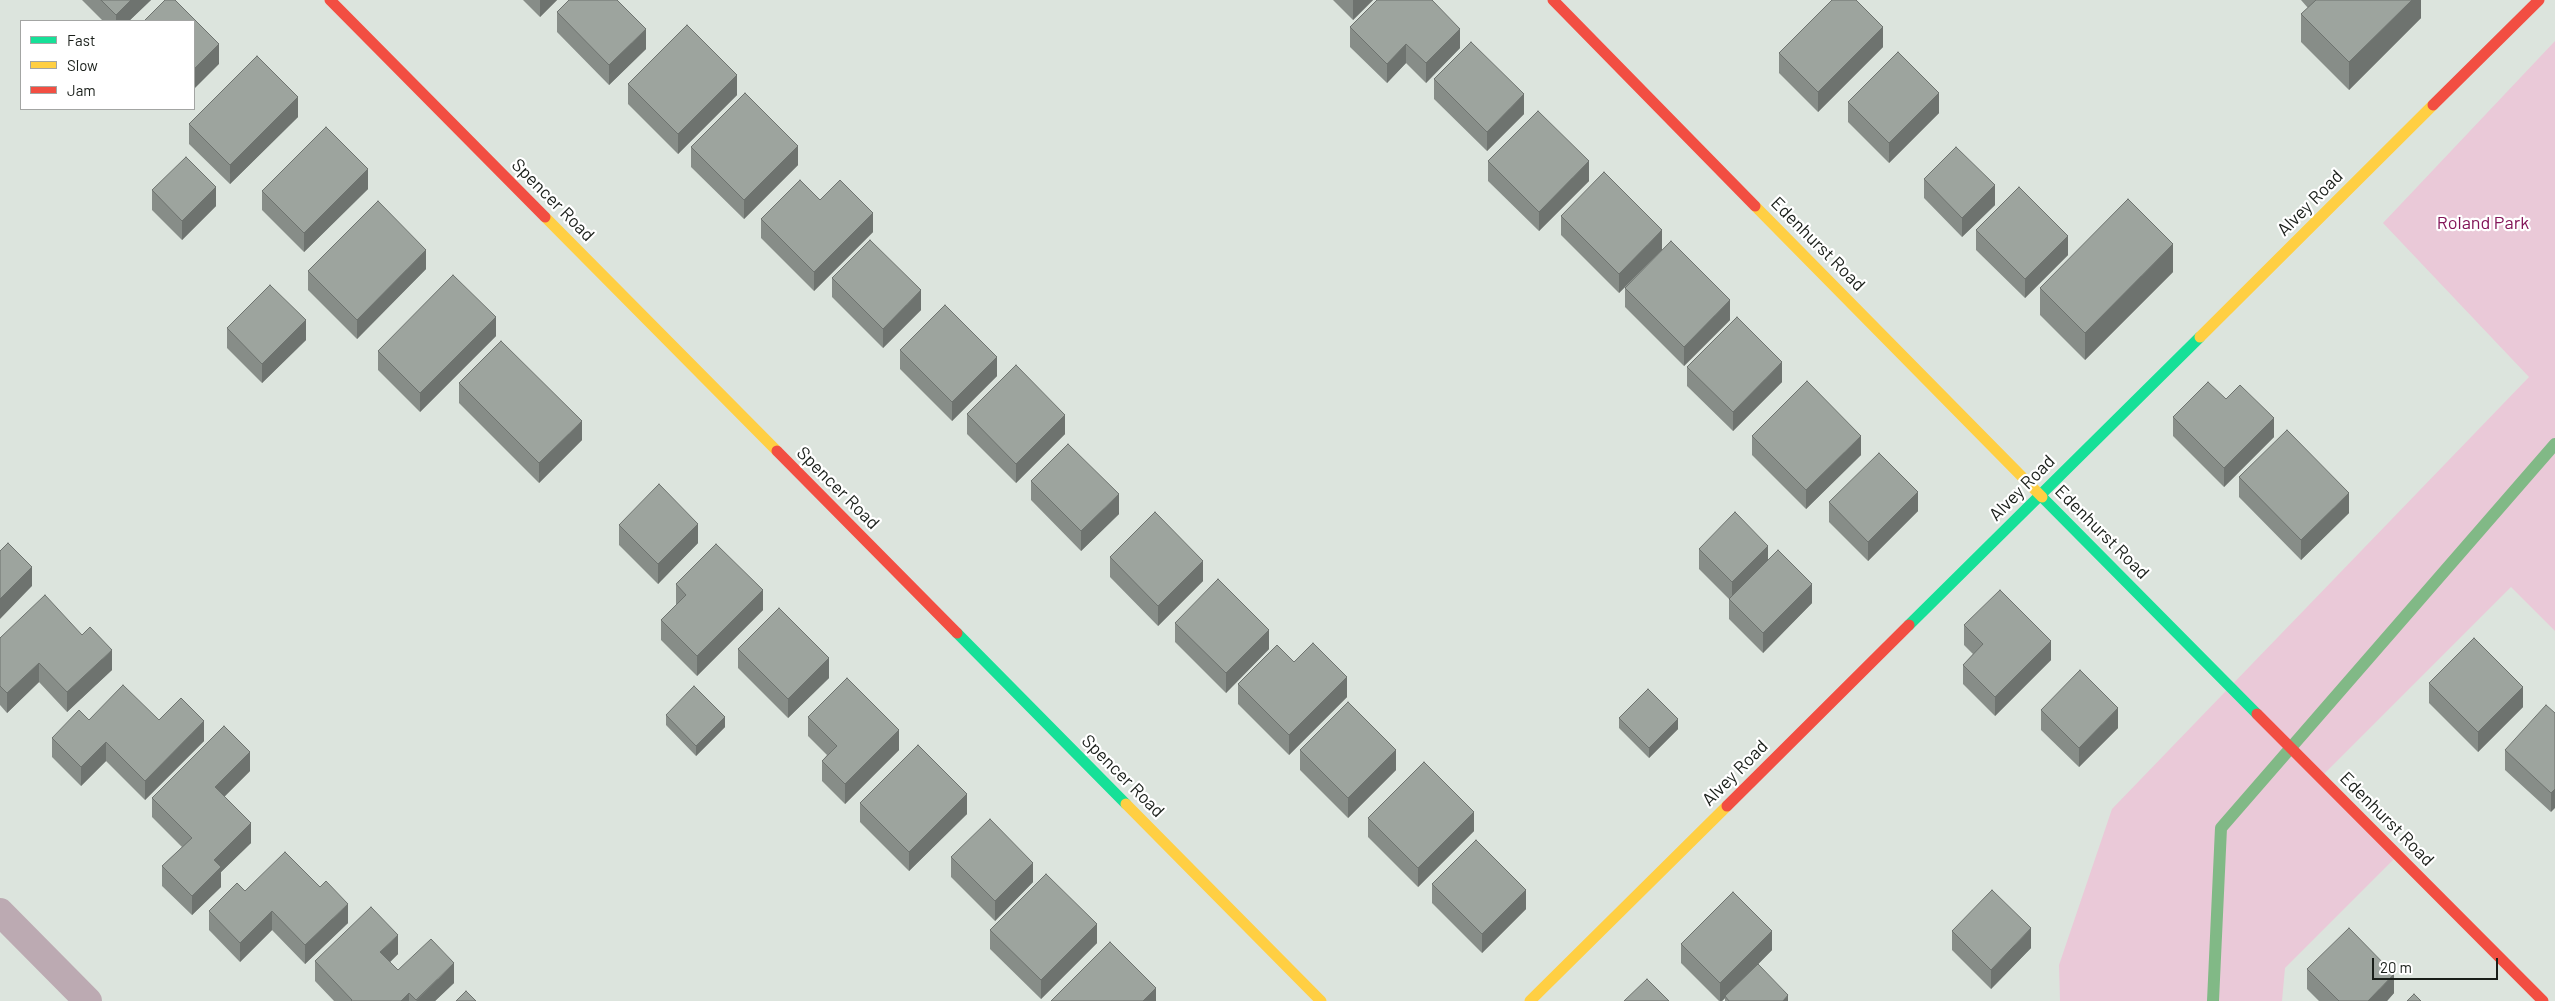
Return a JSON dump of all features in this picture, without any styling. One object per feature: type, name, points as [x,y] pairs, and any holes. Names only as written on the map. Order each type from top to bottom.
[{"type":"street","name":"Spencer Road","points":[[330,0],[1321,1001]]},
{"type":"street","name":"Edenhurst Road","points":[[1553,0],[2040,495],[2543,1001]]},
{"type":"street","name":"Alvey Road","points":[[1530,1001],[2540,0]]},
{"type":"street","points":[[0,912],[88,1001]]},
{"type":"green space","name":"Roland Park","points":[[2555,41],[2555,631],[2511,587],[2321,777],[2398,855],[2285,968],[2282,1001],[2060,1001],[2059,965],[2112,809],[2529,377],[2383,223]]},
{"type":"building","points":[[101,0],[131,0],[116,15]]},
{"type":"building","points":[[165,0],[175,0],[195,20],[145,20]]},
{"type":"building","points":[[569,0],[617,0],[646,29],[609,65],[557,12]]},
{"type":"building","points":[[1377,0],[1432,0],[1460,29],[1426,63],[1406,44],[1387,64],[1350,27]]},
{"type":"building","points":[[1832,0],[1856,0],[1883,27],[1818,92],[1779,53]]},
{"type":"building","points":[[2316,0],[2412,0],[2349,62],[2301,14]]},
{"type":"building","points":[[195,20],[219,44],[195,68]]},
{"type":"building","points":[[687,25],[737,75],[678,134],[628,84]]},
{"type":"building","points":[[1471,42],[1524,94],[1487,132],[1434,79]]},
{"type":"building","points":[[1898,52],[1939,93],[1889,143],[1848,102]]},
{"type":"building","points":[[257,56],[298,97],[230,165],[189,124]]},
{"type":"building","points":[[745,93],[798,146],[744,200],[691,147]]},
{"type":"building","points":[[1538,111],[1589,161],[1539,212],[1488,161]]},
{"type":"building","points":[[326,127],[368,169],[304,233],[262,191]]},
{"type":"building","points":[[1956,147],[1995,185],[1962,218],[1924,179]]},
{"type":"building","points":[[186,157],[216,187],[182,221],[152,190]]},
{"type":"building","points":[[1604,172],[1662,230],[1619,274],[1561,216]]},
{"type":"building","points":[[800,180],[820,200],[840,180],[873,213],[814,272],[761,219]]},
{"type":"building","points":[[2019,187],[2068,236],[2025,279],[1976,230]]},
{"type":"building","points":[[2128,199],[2173,244],[2085,333],[2040,288]]},
{"type":"building","points":[[378,201],[426,250],[357,320],[308,271]]},
{"type":"building","points":[[870,240],[921,290],[883,329],[832,278]]},
{"type":"building","points":[[1671,241],[1730,300],[1684,347],[1625,288]]},
{"type":"building","points":[[453,275],[496,317],[420,393],[378,351]]},
{"type":"building","points":[[270,285],[306,320],[262,364],[227,328]]},
{"type":"building","points":[[945,305],[997,357],[952,402],[900,350]]},
{"type":"building","points":[[1737,317],[1782,362],[1733,412],[1687,367]]},
{"type":"building","points":[[501,341],[582,421],[539,463],[459,383]]},
{"type":"building","points":[[1016,365],[1065,415],[1016,464],[967,414]]},
{"type":"building","points":[[1807,381],[1861,436],[1806,490],[1752,436]]},
{"type":"building","points":[[2208,382],[2226,399],[2240,385],[2274,418],[2224,468],[2173,417]]},
{"type":"building","points":[[2287,430],[2349,493],[2301,540],[2239,477]]},
{"type":"building","points":[[1068,444],[1119,494],[1081,531],[1031,481]]},
{"type":"building","points":[[1879,453],[1918,492],[1868,542],[1829,502]]},
{"type":"building","points":[[659,484],[698,524],[658,564],[619,525]]},
{"type":"building","points":[[1155,512],[1203,561],[1158,606],[1110,557]]},
{"type":"building","points":[[1735,512],[1768,546],[1732,582],[1699,549]]},
{"type":"building","points":[[8,543],[32,567],[0,599],[0,551]]},
{"type":"building","points":[[716,544],[763,590],[697,656],[661,620],[686,595],[676,584]]},
{"type":"building","points":[[1778,550],[1812,584],[1763,633],[1729,599]]},
{"type":"building","points":[[1218,579],[1269,630],[1226,673],[1175,623]]},
{"type":"building","points":[[2000,590],[2051,641],[1995,697],[1963,665],[1983,644],[1964,625]]},
{"type":"building","points":[[45,595],[82,635],[90,627],[112,650],[67,692],[39,663],[7,693],[0,686],[0,638]]},
{"type":"building","points":[[779,608],[829,658],[788,699],[738,649]]},
{"type":"building","points":[[2474,638],[2523,687],[2478,732],[2429,683]]},
{"type":"building","points":[[1313,643],[1347,677],[1289,735],[1238,684],[1277,645],[1294,662]]},
{"type":"building","points":[[2080,670],[2118,708],[2079,748],[2041,710]]},
{"type":"building","points":[[847,678],[899,730],[845,784],[822,761],[837,746],[808,717]]},
{"type":"building","points":[[123,685],[159,720],[181,698],[204,721],[145,781],[106,742],[81,767],[52,738],[79,710],[89,720]]},
{"type":"building","points":[[694,686],[725,717],[696,746],[666,715]]},
{"type":"building","points":[[1648,689],[1678,719],[1649,748],[1619,718]]},
{"type":"building","points":[[1348,702],[1396,750],[1348,798],[1300,750]]},
{"type":"building","points":[[2546,705],[2555,713],[2555,789],[2551,793],[2505,750]]},
{"type":"building","points":[[224,726],[250,752],[215,787],[251,823],[214,860],[221,867],[192,896],[162,866],[192,838],[152,798]]},
{"type":"building","points":[[918,745],[967,794],[909,852],[860,803]]},
{"type":"building","points":[[1424,762],[1474,812],[1418,868],[1368,818]]},
{"type":"building","points":[[990,819],[1033,863],[995,901],[951,857]]},
{"type":"building","points":[[1476,840],[1526,890],[1482,934],[1432,884]]},
{"type":"building","points":[[285,852],[320,887],[326,881],[348,904],[305,945],[272,911],[240,943],[209,911],[237,883],[245,891]]},
{"type":"building","points":[[1046,874],[1097,924],[1041,980],[990,930]]},
{"type":"building","points":[[1992,890],[2031,928],[1991,970],[1952,931]]},
{"type":"building","points":[[1733,892],[1772,931],[1720,983],[1681,944]]},
{"type":"building","points":[[371,907],[398,935],[380,952],[398,970],[431,939],[454,963],[416,1000],[409,993],[401,1001],[351,1001],[315,961]]},
{"type":"building","points":[[2349,928],[2394,974],[2368,1001],[2339,1001],[2307,969]]},
{"type":"building","points":[[1110,942],[1156,988],[1143,1001],[1051,1001]]},
{"type":"building","points":[[1758,964],[1788,995],[1783,1001],[1729,1001],[1725,996]]},
{"type":"building","points":[[1647,979],[1669,1001],[1624,1001]]},
{"type":"building","points":[[466,991],[476,1001],[456,1001]]},
{"type":"building","points":[[2414,994],[2421,1001],[2407,1001]]},
{"type":"waterway","points":[[2213,1001],[2221,828],[2555,444]]},
{"type":"traffic: fast","points":[[1909,625],[2200,337]]},
{"type":"traffic: fast","points":[[2042,497],[2257,714]]},
{"type":"traffic: fast","points":[[957,633],[1126,804]]},
{"type":"traffic: slow","points":[[2200,337],[2433,105]]},
{"type":"traffic: slow","points":[[1755,206],[2042,497]]},
{"type":"traffic: slow","points":[[545,217],[777,451]]},
{"type":"traffic: slow","points":[[1126,804],[1321,1001]]},
{"type":"traffic: slow","points":[[1530,1001],[1727,806]]},
{"type":"traffic: jam","points":[[330,0],[545,217]]},
{"type":"traffic: jam","points":[[1553,0],[1755,206]]},
{"type":"traffic: jam","points":[[2433,105],[2539,0]]},
{"type":"traffic: jam","points":[[777,451],[957,633]]},
{"type":"traffic: jam","points":[[1727,806],[1909,625]]},
{"type":"traffic: jam","points":[[2257,714],[2543,1001]]}]
